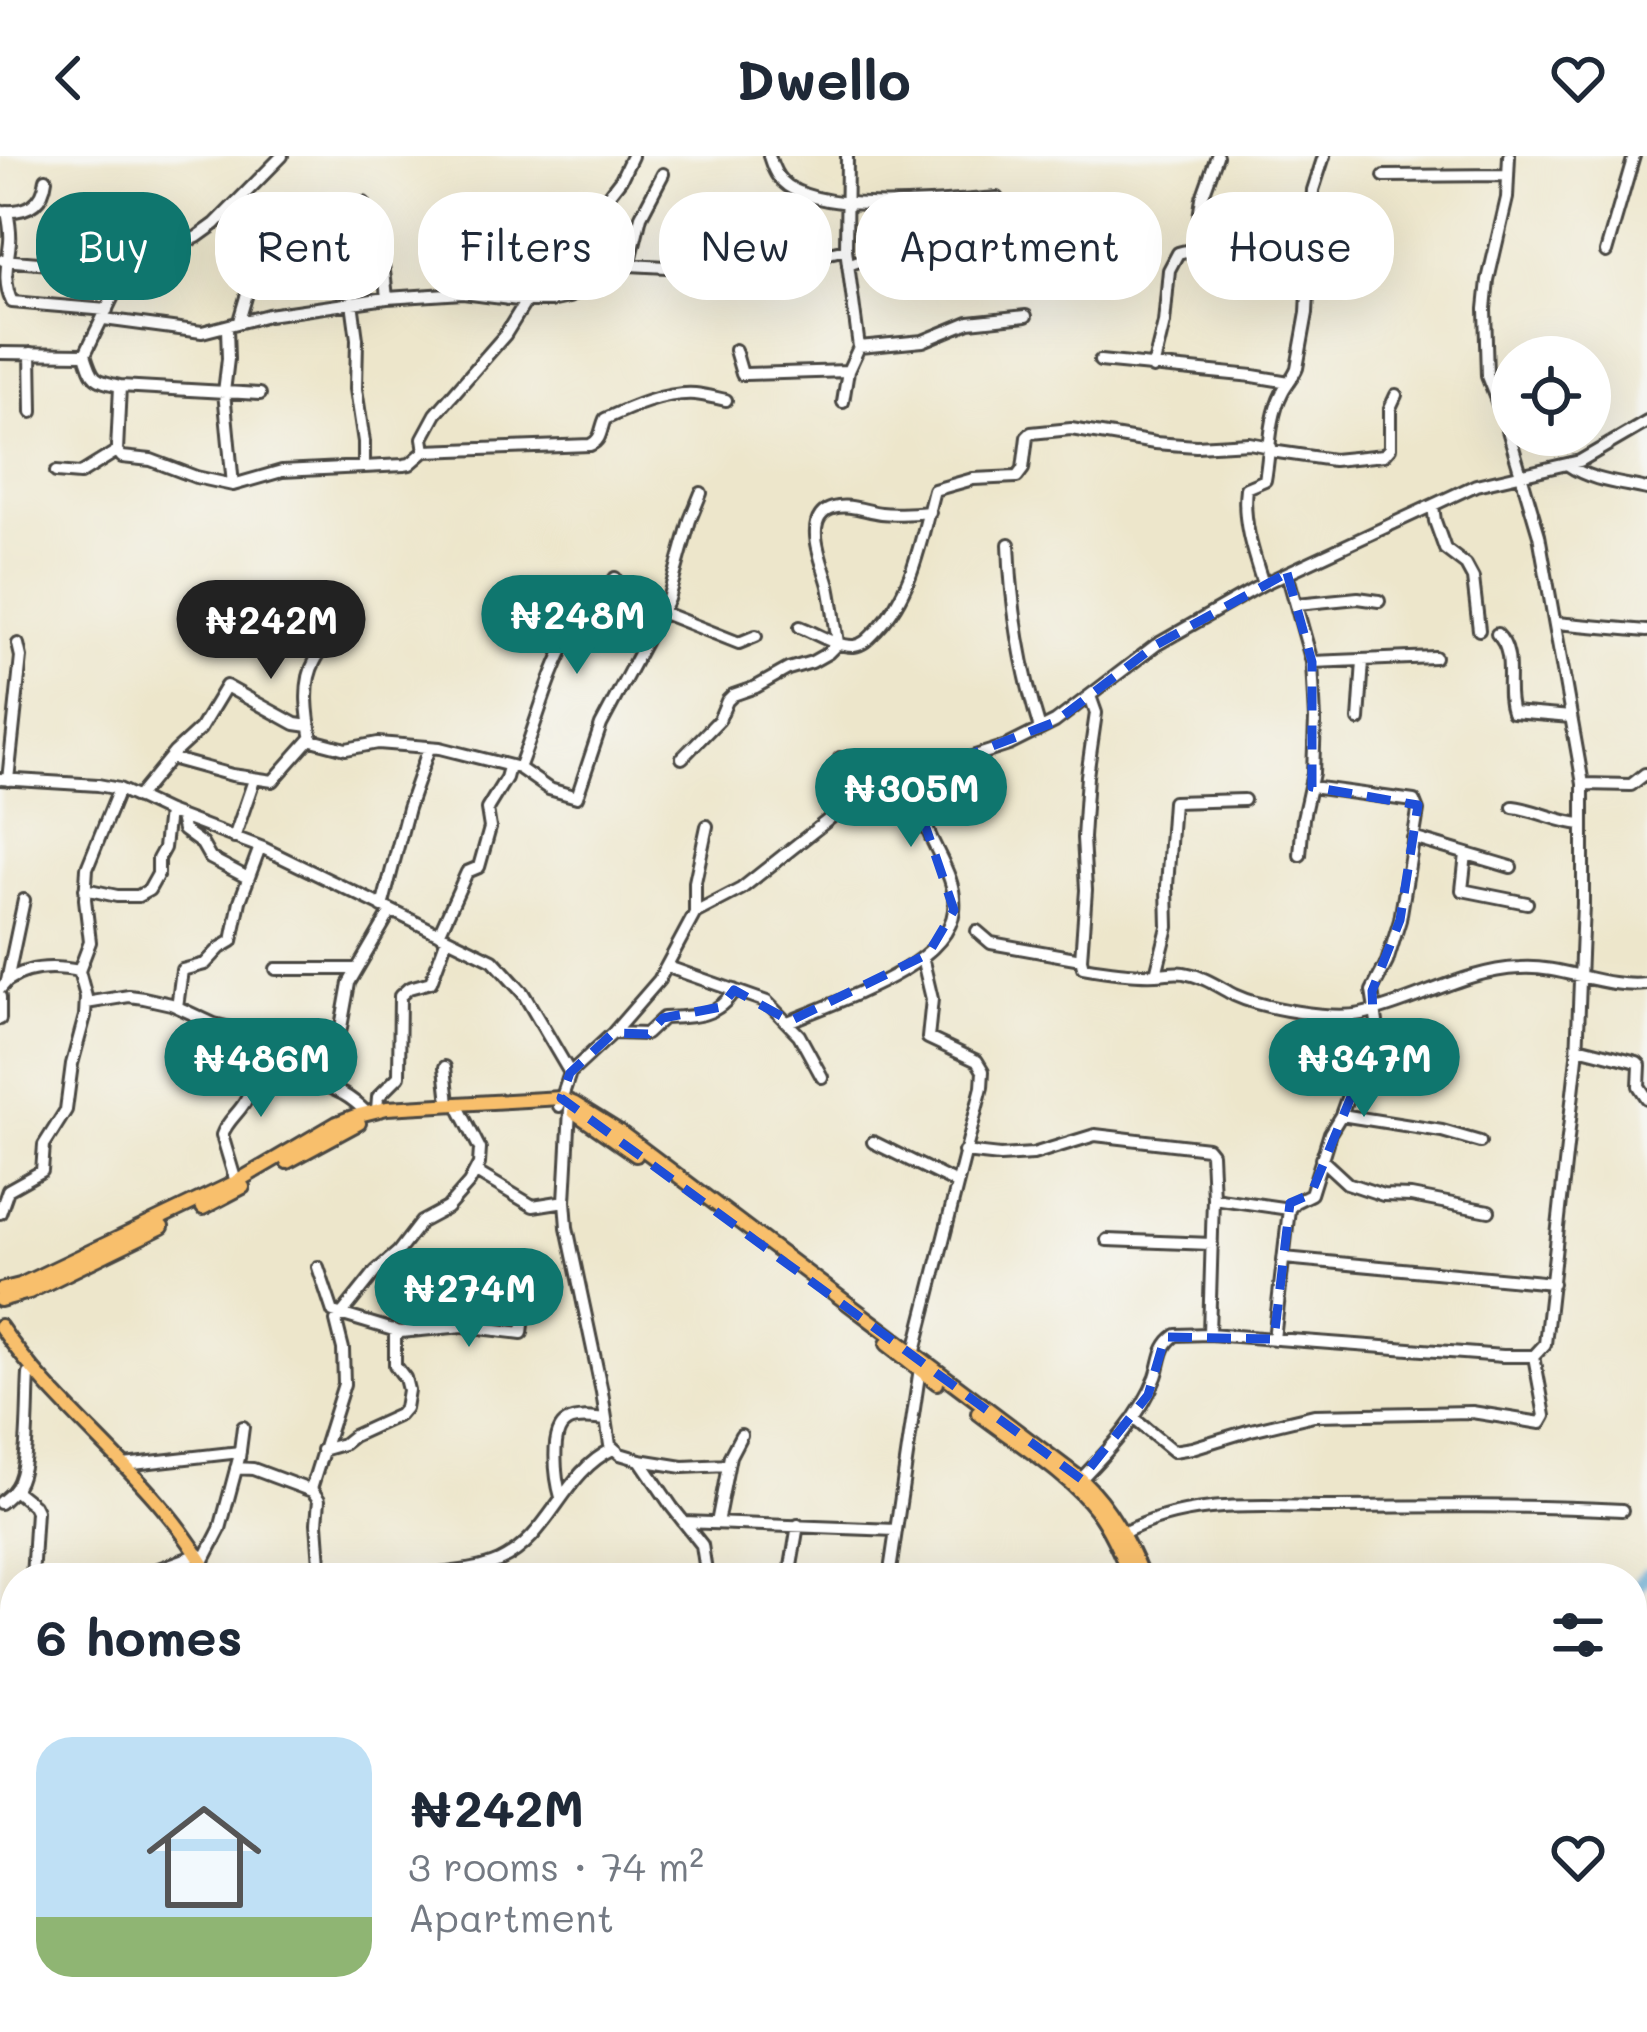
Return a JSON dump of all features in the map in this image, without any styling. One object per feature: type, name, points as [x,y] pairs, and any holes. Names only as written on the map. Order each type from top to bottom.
[{"type":"main road","points":[[0,1290],[20,1285],[236,1182],[337,1123],[372,1112],[563,1104],[676,1179],[1081,1479],[1123,1533],[1136,1563]]},
{"type":"main road","points":[[0,1300],[29,1292],[226,1197],[347,1128],[394,1115],[455,1107]]},
{"type":"main road","points":[[0,1326],[42,1382],[169,1513],[200,1563]]},
{"type":"main road","points":[[0,1339],[198,1558]]},
{"type":"main road","points":[[919,1362],[1092,1504],[1124,1563]]},
{"type":"street","points":[[191,239],[214,224],[282,156]]},
{"type":"street","points":[[425,451],[423,438],[436,414],[574,249],[632,156]]},
{"type":"street","points":[[769,156],[785,185],[856,202]]},
{"type":"street","points":[[843,402],[848,371],[859,347],[846,249],[847,156]]},
{"type":"street","points":[[1204,192],[1217,156]]},
{"type":"street","points":[[1312,192],[1324,156]]},
{"type":"street","points":[[1081,1479],[1133,1418],[1154,1384],[1169,1339],[1190,1333],[1534,1356],[1545,1345],[1578,1047],[1582,784],[1539,535],[1487,376],[1488,280],[1504,212],[1509,156]]},
{"type":"street","points":[[1606,252],[1634,156]]},
{"type":"street","points":[[635,240],[641,216],[663,174]]},
{"type":"street","points":[[1384,176],[1508,175]]},
{"type":"street","points":[[46,178],[34,206],[4,211],[10,244],[3,260],[12,302],[202,332],[239,321],[370,300]]},
{"type":"street","points":[[635,265],[667,268],[682,257],[798,260],[846,249]]},
{"type":"street","points":[[1153,368],[1164,323],[1169,270],[1178,253],[1186,252]]},
{"type":"street","points":[[3,260],[36,263]]},
{"type":"street","points":[[848,265],[856,262]]},
{"type":"street","points":[[111,300],[85,354],[98,380],[120,386],[260,394]]},
{"type":"street","points":[[239,321],[245,300]]},
{"type":"street","points":[[516,300],[537,300]]},
{"type":"street","points":[[1262,584],[1249,538],[1244,495],[1246,488],[1265,480],[1277,407],[1295,375],[1308,300]]},
{"type":"street","points":[[352,302],[364,466]]},
{"type":"street","points":[[859,347],[923,341],[969,322],[1026,316]]},
{"type":"street","points":[[227,328],[224,392],[233,485]]},
{"type":"street","points":[[735,350],[742,374],[848,371]]},
{"type":"street","points":[[0,353],[85,354]]},
{"type":"street","points":[[32,353],[32,412]]},
{"type":"street","points":[[1100,361],[1289,382]]},
{"type":"street","points":[[120,386],[117,451],[122,457],[151,460],[233,485],[282,471],[410,464],[425,451],[590,445],[601,436],[605,419],[631,407],[680,395],[725,400]]},
{"type":"street","points":[[800,627],[838,643],[861,645],[893,612],[916,560],[932,493],[973,479],[1018,477],[1030,433],[1071,429],[1196,446],[1249,443],[1334,460],[1384,455],[1390,448],[1390,408],[1396,395]]},
{"type":"street","points":[[695,913],[742,890],[857,797],[1009,745],[1055,722],[1156,645],[1262,584],[1476,485],[1568,465],[1647,422]]},
{"type":"street","points":[[56,472],[80,474],[117,451]]},
{"type":"street","points":[[1568,465],[1595,479],[1647,489]]},
{"type":"street","points":[[339,617],[312,666],[310,732],[317,743],[346,749],[378,743],[440,748],[514,767],[549,789],[577,797],[601,725],[668,599],[700,493]]},
{"type":"street","points":[[1433,506],[1445,549],[1466,565],[1473,578],[1479,630]]},
{"type":"street","points":[[838,643],[816,543],[820,518],[836,507],[884,514],[929,512]]},
{"type":"street","points":[[1009,544],[1018,638],[1040,729]]},
{"type":"street","points":[[1286,573],[1312,662],[1315,720],[1300,855]]},
{"type":"street","points":[[308,1052],[307,1064],[316,1081],[372,1112],[378,1097],[399,1076],[400,996],[431,982],[467,872],[478,867],[490,828],[487,809],[514,767],[575,628],[615,578]]},
{"type":"street","points":[[1298,604],[1358,598],[1379,601]]},
{"type":"street","points":[[661,612],[739,643],[756,636]]},
{"type":"street","points":[[1556,623],[1647,631]]},
{"type":"street","points":[[1497,634],[1508,648],[1507,690],[1512,712],[1571,717]]},
{"type":"street","points":[[682,758],[719,720],[733,695],[812,662],[838,643]]},
{"type":"street","points":[[18,644],[21,657],[4,780],[118,789],[260,847],[494,960],[536,1012],[570,1073]]},
{"type":"street","points":[[1312,662],[1435,656]]},
{"type":"street","points":[[1359,720],[1363,661]]},
{"type":"street","points":[[137,798],[200,729],[226,686],[310,732]]},
{"type":"street","points":[[1090,696],[1096,712],[1083,838],[1083,967],[1156,974],[1179,971],[1249,1000],[1338,1015],[1356,1015],[1511,968],[1534,967],[1631,986],[1647,984]]},
{"type":"street","points":[[170,758],[273,781],[310,732]]},
{"type":"street","points":[[86,1004],[129,996],[177,1006],[278,1046],[308,1052],[330,1048],[337,1040],[349,982],[387,909],[408,808],[429,748]]},
{"type":"street","points":[[788,1022],[880,982],[922,957],[943,939],[954,910],[948,871],[903,779],[884,766],[840,758]]},
{"type":"street","points":[[1582,784],[1631,785],[1645,774]]},
{"type":"street","points":[[234,838],[254,780]]},
{"type":"street","points":[[1274,1339],[1288,1209],[1311,1194],[1330,1133],[1374,1041],[1377,1022],[1372,991],[1400,920],[1418,812],[1414,801],[1311,787]]},
{"type":"street","points":[[0,1213],[4,1186],[42,1171],[46,1141],[67,1110],[86,1004],[79,971],[90,942],[87,868],[118,789]]},
{"type":"street","points":[[1156,974],[1168,927],[1173,802],[1244,800]]},
{"type":"street","points":[[1513,808],[1538,810],[1582,824]]},
{"type":"street","points":[[86,890],[138,896],[149,890],[174,815]]},
{"type":"street","points":[[174,815],[210,858],[248,878]]},
{"type":"street","points":[[707,826],[695,882],[695,913],[668,967],[613,1033],[570,1073],[563,1104],[566,1201],[567,1227],[610,1445],[640,1460],[683,1467],[728,1466]]},
{"type":"street","points":[[1413,838],[1511,867]]},
{"type":"street","points":[[177,1006],[182,970],[205,964],[233,938],[239,901],[260,847]]},
{"type":"street","points":[[1466,854],[1462,890],[1527,903]]},
{"type":"street","points":[[0,1019],[2,989],[24,900]]},
{"type":"street","points":[[976,932],[991,943],[1081,958]]},
{"type":"street","points":[[891,1563],[919,1362],[983,1070],[977,1061],[928,1038],[932,999],[922,957]]},
{"type":"street","points":[[2,989],[16,975],[54,967],[79,971]]},
{"type":"street","points":[[668,967],[767,1002],[788,1022],[822,1077]]},
{"type":"street","points":[[276,969],[357,969]]},
{"type":"street","points":[[613,1033],[646,1034],[663,1018],[700,1017],[721,1007],[734,990]]},
{"type":"street","points":[[236,1182],[222,1135],[245,1101],[255,1060],[278,1046]]},
{"type":"street","points":[[1578,1047],[1637,1062],[1639,1086],[1647,1098]]},
{"type":"street","points":[[312,1491],[344,1384],[338,1315],[421,1222],[460,1196],[476,1172],[478,1142],[455,1107],[445,1066]]},
{"type":"street","points":[[1341,1115],[1480,1142]]},
{"type":"street","points":[[964,1152],[1033,1154],[1095,1135],[1207,1148],[1214,1198],[1209,1334]]},
{"type":"street","points":[[873,1142],[956,1183]]},
{"type":"street","points":[[1321,1159],[1347,1183],[1383,1195],[1489,1210]]},
{"type":"street","points":[[476,1172],[533,1206],[566,1201]]},
{"type":"street","points":[[1214,1198],[1288,1209]]},
{"type":"street","points":[[1108,1240],[1212,1244]]},
{"type":"street","points":[[1284,1258],[1553,1282]]},
{"type":"street","points":[[317,1267],[329,1306],[338,1315],[395,1331],[463,1326],[522,1333],[528,1282]]},
{"type":"street","points":[[322,1450],[343,1444],[405,1408],[408,1390],[395,1365],[395,1331]]},
{"type":"street","points":[[1133,1418],[1173,1451],[1313,1415],[1457,1412],[1540,1423],[1545,1416],[1534,1356]]},
{"type":"street","points":[[0,1503],[19,1480],[29,1374]]},
{"type":"street","points":[[560,1497],[555,1451],[560,1427],[569,1420],[606,1420]]},
{"type":"street","points":[[182,1563],[198,1558],[220,1529],[243,1426]]},
{"type":"street","points":[[717,1523],[732,1450],[741,1435]]},
{"type":"street","points":[[490,1563],[530,1540],[586,1467],[613,1449]]},
{"type":"street","points":[[124,1465],[239,1452]]},
{"type":"street","points":[[640,1460],[702,1545],[705,1563]]},
{"type":"street","points":[[236,1468],[254,1469],[312,1491],[319,1500],[320,1563]]},
{"type":"street","points":[[14,1490],[36,1511],[33,1563]]},
{"type":"street","points":[[1123,1533],[1176,1512],[1220,1507],[1482,1505],[1622,1510]]},
{"type":"street","points":[[684,1522],[896,1530]]},
{"type":"street","points":[[792,1563],[798,1526]]},
{"type":"highlighted area","points":[[1287,573],[1312,662],[1312,787],[1418,805],[1400,920],[1372,991],[1374,1041],[1311,1194],[1290,1203],[1274,1339],[1165,1337],[1148,1395],[1081,1479],[561,1098],[570,1073],[613,1033],[648,1034],[663,1018],[721,1007],[734,990],[790,1021],[928,954],[954,910],[909,778],[1055,722],[1156,645]]}]
